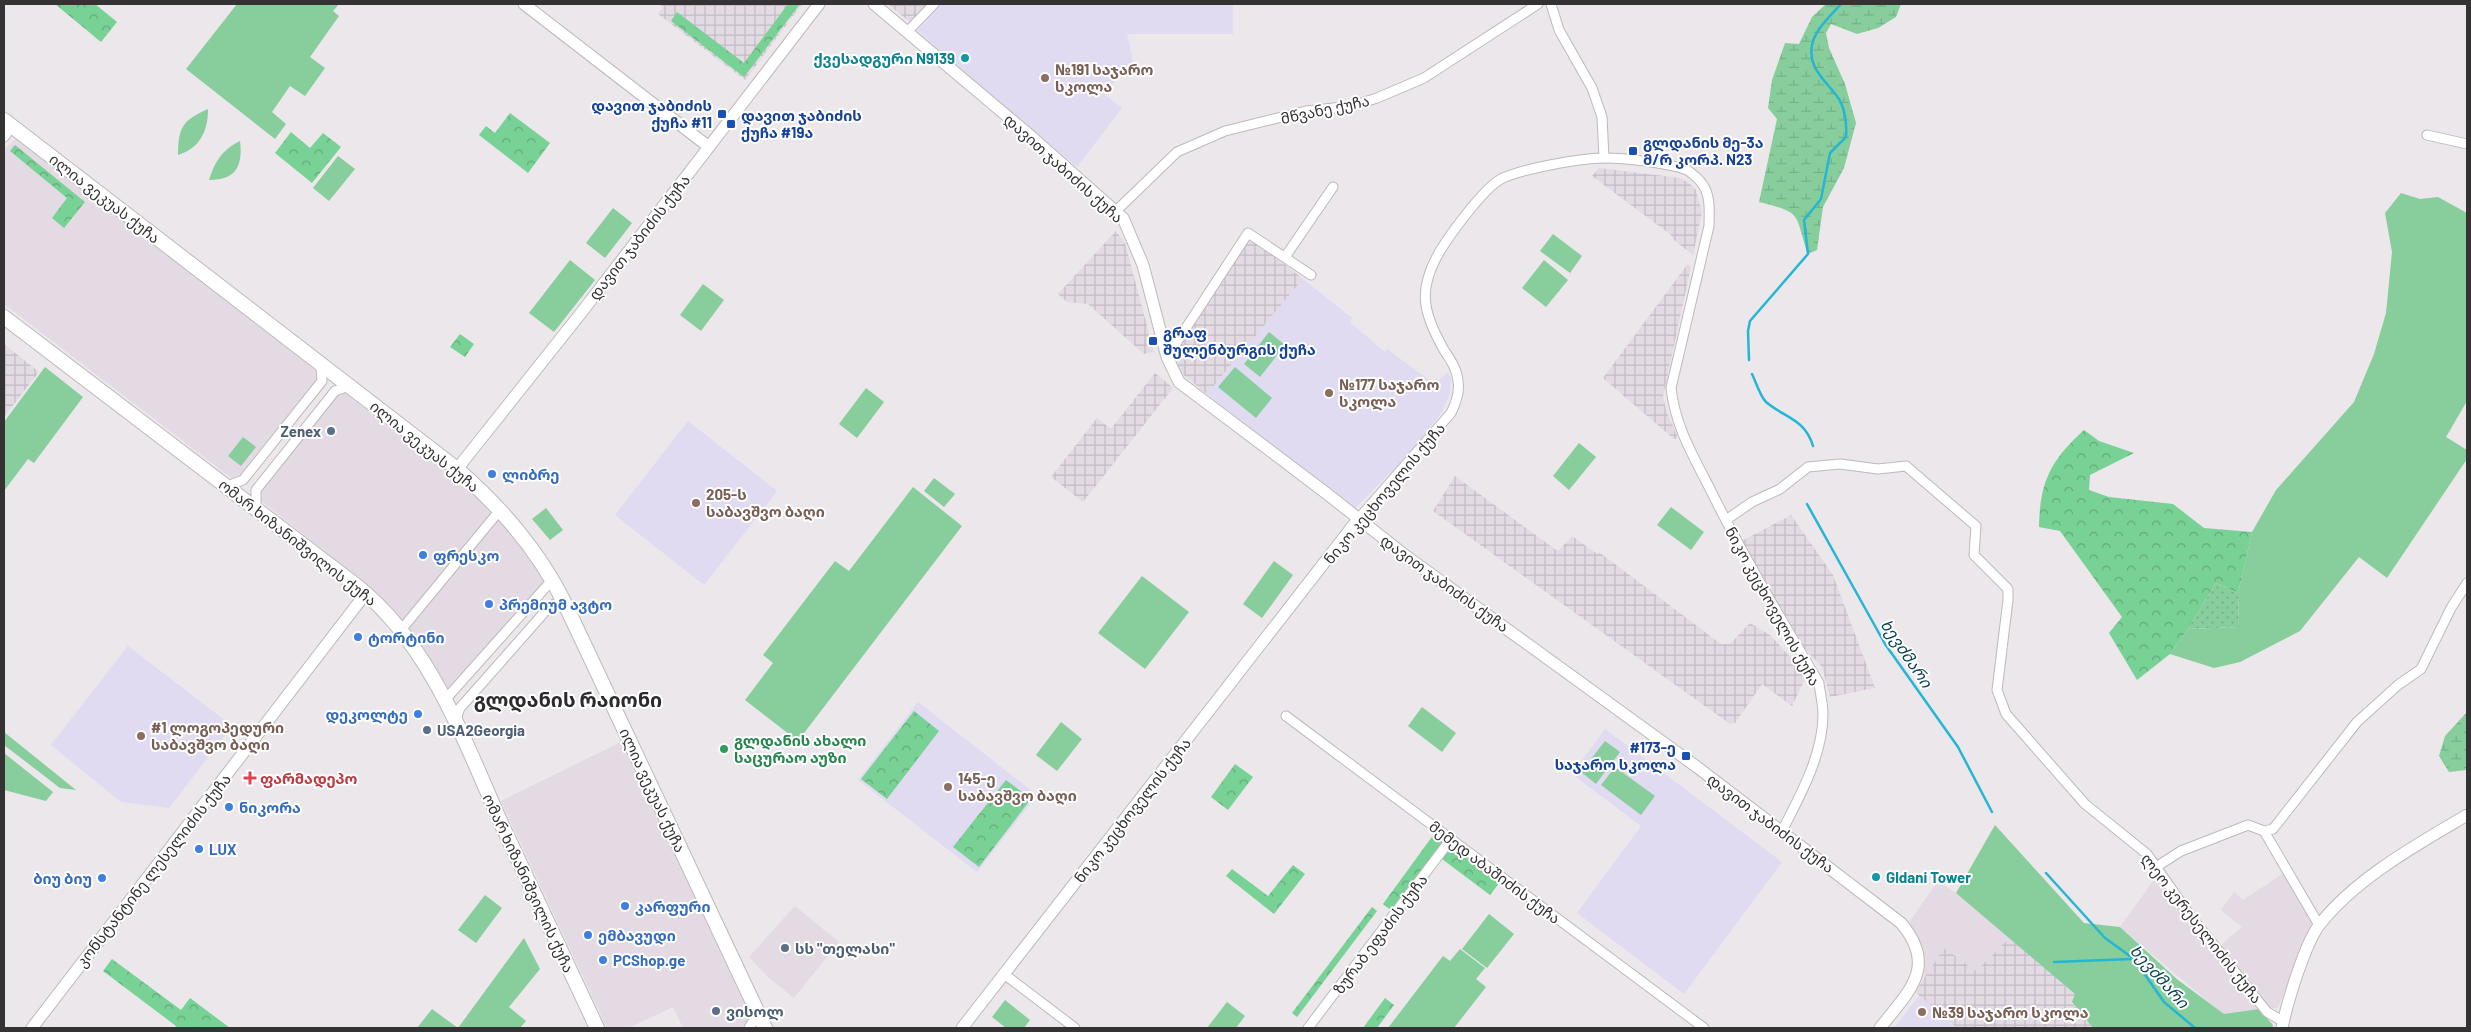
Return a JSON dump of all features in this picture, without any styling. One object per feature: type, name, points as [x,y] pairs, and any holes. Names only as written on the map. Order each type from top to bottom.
[{"type":"main road","name":"ილია ვეკუას ქუჩა","points":[[7,128],[457,469],[500,510],[527,540],[553,579],[765,1028]]},
{"type":"main road","name":"ომარ ხიზანიშვილის ქუჩა","points":[[4,317],[256,507],[366,594],[401,630],[417,651],[459,730],[597,1028]]},
{"type":"street","points":[[524,4],[709,147]]},
{"type":"street","name":"დავით ჯაბიძის ქუჩა","points":[[457,469],[819,4]]},
{"type":"street","name":"დავით ჯაბიძის ქუჩა","points":[[874,4],[1123,218],[1142,265],[1167,357],[1179,382],[1359,518],[1406,556],[1691,762],[1901,923],[1916,944],[1919,956],[1919,975],[1910,991],[1880,1028]]},
{"type":"street","points":[[907,32],[934,4]]},
{"type":"street","name":"მწვანე ქუჩა","points":[[1116,211],[1177,152],[1225,131],[1306,111],[1352,106],[1377,98],[1424,78],[1538,4]]},
{"type":"street","points":[[1551,4],[1559,30],[1592,88],[1602,117],[1604,158]]},
{"type":"street","points":[[2427,135],[2467,144]]},
{"type":"street","name":"ნიკო კეცხოველის ქუჩა","points":[[962,1028],[1359,518],[1451,413],[1458,397],[1458,380],[1453,366],[1431,326],[1425,309],[1425,295],[1429,276],[1440,251],[1489,187],[1502,178],[1534,169],[1604,158],[1673,166],[1689,171],[1704,186],[1709,203],[1709,226],[1672,388],[1674,410],[1688,446],[1726,520],[1819,684],[1823,714],[1819,744],[1802,793],[1782,832]]},
{"type":"street","points":[[1285,257],[1333,187]]},
{"type":"street","points":[[1167,357],[1248,233],[1311,275]]},
{"type":"street","points":[[228,486],[244,480],[322,381],[321,365]]},
{"type":"street","points":[[256,507],[256,490],[269,473],[334,391],[349,386]]},
{"type":"street","name":"ლეო კერესელიძის ქუჩა","points":[[1726,520],[1752,502],[1780,489],[1808,467],[1840,464],[1878,469],[1906,466],[1976,526],[1974,555],[2008,589],[1997,690],[2006,714],[2058,770],[2085,804],[2147,854],[2189,914],[2267,1012],[2283,1025]]},
{"type":"street","points":[[401,630],[500,510]]},
{"type":"street","points":[[444,701],[553,579]]},
{"type":"street","points":[[2156,867],[2181,851],[2248,825],[2264,831],[2273,829],[2357,722],[2398,686],[2421,669],[2451,608],[2467,584]]},
{"type":"street","name":"კონსტანტინე ლესელიძის ქუჩა","points":[[32,1028],[366,594]]},
{"type":"street","points":[[459,730],[457,716],[460,708],[550,606],[558,603],[566,606]]},
{"type":"street","name":"მემედ აბაშიძის ქუჩა","points":[[1286,716],[1704,1028]]},
{"type":"street","points":[[2283,1025],[2305,955],[2319,925],[2348,894],[2415,846],[2467,815]]},
{"type":"street","points":[[2264,831],[2319,925]]},
{"type":"street","name":"ზურაბ ეფაძის ქუჩა","points":[[1308,1028],[1451,839]]},
{"type":"street","points":[[1004,974],[1075,1028]]},
{"type":"street","points":[[749,1028],[754,1020],[754,1006]]},
{"type":"shaded area","points":[[659,4],[802,4],[745,80],[658,14],[663,7]]},
{"type":"shaded area","points":[[888,4],[928,4],[912,24]]},
{"type":"shaded area","name":"№191 საჯარო სკოლა","points":[[941,4],[1233,4],[1233,34],[1127,34],[1133,61],[1104,94],[1122,108],[1077,167],[917,31]]},
{"type":"shaded area","points":[[16,139],[319,373],[319,381],[242,479],[234,480],[4,304],[4,149]]},
{"type":"shaded area","points":[[1599,168],[1680,178],[1689,183],[1696,190],[1702,212],[1693,255],[1675,241],[1671,235],[1592,176]]},
{"type":"shaded area","points":[[1116,231],[1125,243],[1154,352],[1144,354],[1088,304],[1067,302],[1058,294]]},
{"type":"shaded area","points":[[1251,238],[1303,279],[1207,394],[1180,372],[1174,351],[1246,239]]},
{"type":"shaded area","points":[[1687,265],[1691,267],[1663,396],[1666,410],[1678,438],[1674,439],[1603,378]]},
{"type":"shaded area","name":"№177 საჯარო სკოლა","points":[[1303,279],[1352,318],[1350,322],[1385,352],[1387,349],[1435,384],[1448,372],[1451,379],[1450,393],[1442,412],[1396,472],[1389,474],[1354,509],[1207,394]]},
{"type":"shaded area","points":[[4,344],[39,372],[4,417]]},
{"type":"shaded area","points":[[1155,373],[1173,388],[1083,502],[1051,477],[1097,418],[1111,429]]},
{"type":"shaded area","points":[[341,390],[481,499],[518,540],[546,581],[454,689],[447,689],[403,622],[381,596],[260,500],[260,490],[336,392]]},
{"type":"shaded area","name":"205-ს საბავშვო ბაღი","points":[[688,421],[777,491],[704,585],[615,515]]},
{"type":"shaded area","points":[[1455,476],[1556,550],[1559,550],[1572,536],[1597,554],[1599,552],[1721,644],[1730,644],[1750,623],[1770,635],[1807,675],[1792,706],[1762,684],[1735,723],[1730,724],[1433,511]]},
{"type":"shaded area","points":[[1791,515],[1833,575],[1875,688],[1830,697],[1822,667],[1791,634],[1742,541]]},
{"type":"shaded area","name":"#1 ლოგოპედური საბავშვო ბაღი","points":[[128,646],[232,726],[169,808],[121,802],[51,745]]},
{"type":"shaded area","name":"145-ე საბავშვო ბაღი","points":[[918,702],[1037,795],[977,872],[858,780]]},
{"type":"shaded area","points":[[1605,729],[1782,862],[1684,994],[1577,913],[1641,826],[1572,774]]},
{"type":"shaded area","points":[[621,742],[752,1019],[747,1028],[683,1028],[673,1007],[628,1028],[607,1028],[501,801]]},
{"type":"shaded area","points":[[2284,873],[2313,922],[2278,1008],[2270,1008],[2220,946],[2242,927],[2221,910],[2234,892],[2243,900]]},
{"type":"shaded area","points":[[2156,877],[2259,1009],[2224,1015],[2120,927]]},
{"type":"shaded area","points":[[1938,881],[1956,893],[2010,937],[1976,971],[1944,948],[1924,979],[1922,951],[1908,924]]},
{"type":"shaded area","points":[[795,906],[839,942],[794,998],[770,979],[749,957]]},
{"type":"shaded area","points":[[2010,937],[2076,995],[2072,1003],[2093,1028],[1957,1028],[1915,992],[1944,948],[1976,971]]},
{"type":"shaded area","name":"№39 საჯარო სკოლა","points":[[1919,996],[1957,1028],[1894,1028]]},
{"type":"green space","points":[[55,4],[95,4],[117,22],[101,42]]},
{"type":"green space","points":[[237,4],[339,4],[333,11],[339,16],[310,57],[325,68],[305,96],[290,86],[272,112],[286,124],[275,139],[186,69]]},
{"type":"green space","points":[[788,4],[800,4],[744,77],[671,21],[677,12],[744,63]]},
{"type":"green space","points":[[1826,4],[1901,4],[1896,17],[1878,28],[1857,34],[1831,24],[1826,33],[1829,48],[1845,84],[1856,123],[1844,168],[1823,207],[1817,250],[1808,254],[1796,218],[1784,209],[1759,202],[1777,119],[1768,108],[1772,80],[1785,43],[1799,44],[1812,17]]},
{"type":"green space","points":[[208,109],[208,117],[201,138],[192,148],[178,155],[179,138],[184,126],[193,117]]},
{"type":"green space","points":[[510,113],[550,143],[528,173],[479,135],[486,126],[495,133]]},
{"type":"green space","points":[[291,132],[310,148],[323,133],[341,147],[312,183],[275,153]]},
{"type":"green space","points":[[240,141],[240,158],[236,170],[226,177],[209,180],[220,157],[228,148]]},
{"type":"green space","points":[[15,145],[85,202],[64,228],[52,218],[67,198],[10,151]]},
{"type":"green space","points":[[338,156],[355,169],[329,201],[313,188]]},
{"type":"green space","points":[[2401,193],[2420,199],[2438,197],[2467,213],[2467,401],[2446,437],[2467,450],[2467,459],[2387,578],[2359,557],[2300,631],[2240,662],[2214,668],[2170,654],[2188,629],[2239,627],[2238,593],[2252,532],[2276,490],[2354,402],[2374,354],[2386,313],[2392,252],[2385,213]]},
{"type":"green space","points":[[613,208],[632,223],[605,258],[586,243]]},
{"type":"green space","points":[[1553,234],[1582,256],[1570,273],[1540,251]]},
{"type":"green space","points":[[570,260],[595,280],[554,332],[529,313]]},
{"type":"green space","points":[[1544,260],[1568,280],[1546,307],[1522,288]]},
{"type":"green space","points":[[703,284],[724,300],[701,331],[680,315]]},
{"type":"green space","points":[[1269,332],[1285,345],[1260,377],[1244,364]]},
{"type":"green space","points":[[460,334],[474,344],[465,357],[450,347]]},
{"type":"green space","points":[[45,367],[83,397],[34,463],[28,459],[4,491],[4,422]]},
{"type":"green space","points":[[1235,367],[1272,398],[1256,418],[1218,387]]},
{"type":"green space","points":[[866,388],[884,402],[857,438],[839,424]]},
{"type":"green space","points":[[2084,430],[2099,441],[2134,453],[2090,475],[2089,490],[2109,497],[2173,504],[2204,528],[2252,532],[2238,593],[2216,583],[2188,629],[2170,654],[2137,680],[2109,633],[2122,617],[2060,531],[2039,527],[2042,497],[2049,473],[2063,452]]},
{"type":"green space","points":[[243,437],[256,447],[241,466],[228,456]]},
{"type":"green space","points":[[1579,443],[1596,457],[1569,490],[1553,476]]},
{"type":"green space","points":[[934,478],[955,494],[944,507],[924,491]]},
{"type":"green space","points":[[913,487],[962,526],[798,741],[745,700],[773,663],[763,655],[835,561],[849,571]]},
{"type":"green space","points":[[1671,507],[1704,532],[1691,550],[1657,525]]},
{"type":"green space","points":[[546,508],[563,530],[550,540],[532,519]]},
{"type":"green space","points":[[1274,561],[1293,575],[1262,618],[1243,604]]},
{"type":"green space","points":[[1142,576],[1189,612],[1145,669],[1098,633]]},
{"type":"green space","points":[[2216,583],[2238,593],[2239,627],[2188,629]]},
{"type":"green space","points":[[1422,707],[1456,733],[1442,752],[1408,726]]},
{"type":"green space","points":[[914,711],[939,731],[887,799],[861,779]]},
{"type":"green space","points":[[2467,712],[2467,770],[2449,772],[2439,756],[2445,736]]},
{"type":"green space","points":[[1061,722],[1082,739],[1057,771],[1036,755]]},
{"type":"green space","points":[[4,732],[76,790],[60,788],[4,745]]},
{"type":"green space","points":[[1605,741],[1620,752],[1596,784],[1581,772]]},
{"type":"green space","points":[[4,753],[53,792],[46,801],[4,790]]},
{"type":"green space","points":[[1235,764],[1253,777],[1228,810],[1211,797]]},
{"type":"green space","points":[[1615,767],[1655,796],[1641,815],[1601,785]]},
{"type":"green space","points":[[1006,780],[1031,799],[979,867],[953,847]]},
{"type":"green space","points":[[1995,825],[2084,923],[2120,927],[2178,980],[2224,1014],[2259,1009],[2273,1025],[2272,1028],[2093,1028],[2072,1002],[2075,994],[1956,893]]},
{"type":"green space","points":[[1434,834],[1500,882],[1490,895],[1434,853],[1392,911],[1383,904]]},
{"type":"green space","points":[[1293,865],[1305,874],[1274,914],[1226,876],[1232,869],[1268,896]]},
{"type":"green space","points":[[485,895],[502,908],[476,943],[458,930]]},
{"type":"green space","points":[[1372,907],[1377,911],[1297,1017],[1292,1013]]},
{"type":"green space","points":[[1489,914],[1514,934],[1487,968],[1462,949]]},
{"type":"green space","points":[[524,938],[540,969],[509,1007],[526,1021],[520,1028],[458,1028]]},
{"type":"green space","points":[[1460,949],[1485,968],[1476,979],[1486,987],[1454,1028],[1388,1028],[1443,956],[1450,961]]},
{"type":"green space","points":[[112,959],[181,1010],[190,998],[230,1028],[175,1028],[176,1026],[103,971]]},
{"type":"green space","points":[[1385,998],[1394,1005],[1377,1028],[1363,1028]]},
{"type":"green space","points":[[1005,1000],[1030,1020],[1024,1028],[1006,1028],[992,1017]]},
{"type":"green space","points":[[1227,1002],[1245,1016],[1236,1028],[1207,1028]]},
{"type":"green space","points":[[432,1009],[458,1028],[417,1028]]},
{"type":"waterway","name":"ხევძმარი","points":[[1749,360],[1748,331],[1750,321],[1808,254],[1804,220],[1821,199],[1830,153],[1846,137],[1843,107],[1834,92],[1818,73],[1811,51],[1818,31],[1841,4]]},
{"type":"waterway","name":"ხევძმარი","points":[[1752,374],[1766,402],[1800,424],[1813,446]]},
{"type":"waterway","name":"ხევძმარი","points":[[1807,504],[1885,644],[1958,747],[1992,812]]},
{"type":"waterway","name":"ხევძმარი","points":[[2046,873],[2105,938],[2134,959],[2164,1002],[2195,1028]]},
{"type":"waterway","points":[[2054,962],[2132,959]]},
{"type":"place","name":"ქვესადგური N9139","points":[[965,58]]},
{"type":"place","name":"№191 საჯარო სკოლა","points":[[1045,78]]},
{"type":"place","name":"დავით ჯაბიძის ქუჩა #11","points":[[722,114]]},
{"type":"place","name":"დავით ჯაბიძის ქუჩა #19ა","points":[[731,124]]},
{"type":"place","name":"გლდანის მე-3ა მ/რ კორპ. N23","points":[[1633,151]]},
{"type":"place","name":"გრაფ შულენბურგის ქუჩა","points":[[1153,341]]},
{"type":"place","name":"№177 საჯარო სკოლა","points":[[1329,393]]},
{"type":"place","name":"Zenex","points":[[331,431]]},
{"type":"place","name":"ლიბრე","points":[[492,474]]},
{"type":"place","name":"205-ს საბავშვო ბაღი","points":[[696,503]]},
{"type":"place","name":"ფრესკო","points":[[423,555]]},
{"type":"place","name":"პრემიუმ ავტო","points":[[489,604]]},
{"type":"place","name":"ტორტინი","points":[[358,637]]},
{"type":"place","name":"დეკოლტე","points":[[418,714]]},
{"type":"place","name":"USA2Georgia","points":[[427,730]]},
{"type":"place","name":"#1 ლოგოპედური საბავშვო ბაღი","points":[[141,736]]},
{"type":"place","name":"გლდანის ახალი საცურაო აუზი","points":[[724,749]]},
{"type":"place","name":"#173-ე საჯარო სკოლა","points":[[1686,756]]},
{"type":"place","name":"ფარმადეპო","points":[[250,778]]},
{"type":"place","name":"145-ე საბავშვო ბაღი","points":[[948,787]]},
{"type":"place","name":"ნიკორა","points":[[229,807]]},
{"type":"place","name":"LUX","points":[[199,849]]},
{"type":"place","name":"Gldani Tower","points":[[1876,877]]},
{"type":"place","name":"ბიუ ბიუ","points":[[102,878]]},
{"type":"place","name":"კარფური","points":[[625,906]]},
{"type":"place","name":"ემბავუდი","points":[[588,935]]},
{"type":"place","name":"სს \"თელასი\"","points":[[785,948]]},
{"type":"place","name":"PCShop.ge","points":[[603,960]]},
{"type":"place","name":"ვისოლ","points":[[716,1011]]},
{"type":"place","name":"№39 საჯარო სკოლა","points":[[1922,1012]]},
{"type":"district","name":"გლდანის რაიონი","points":[[568,699]]}]
